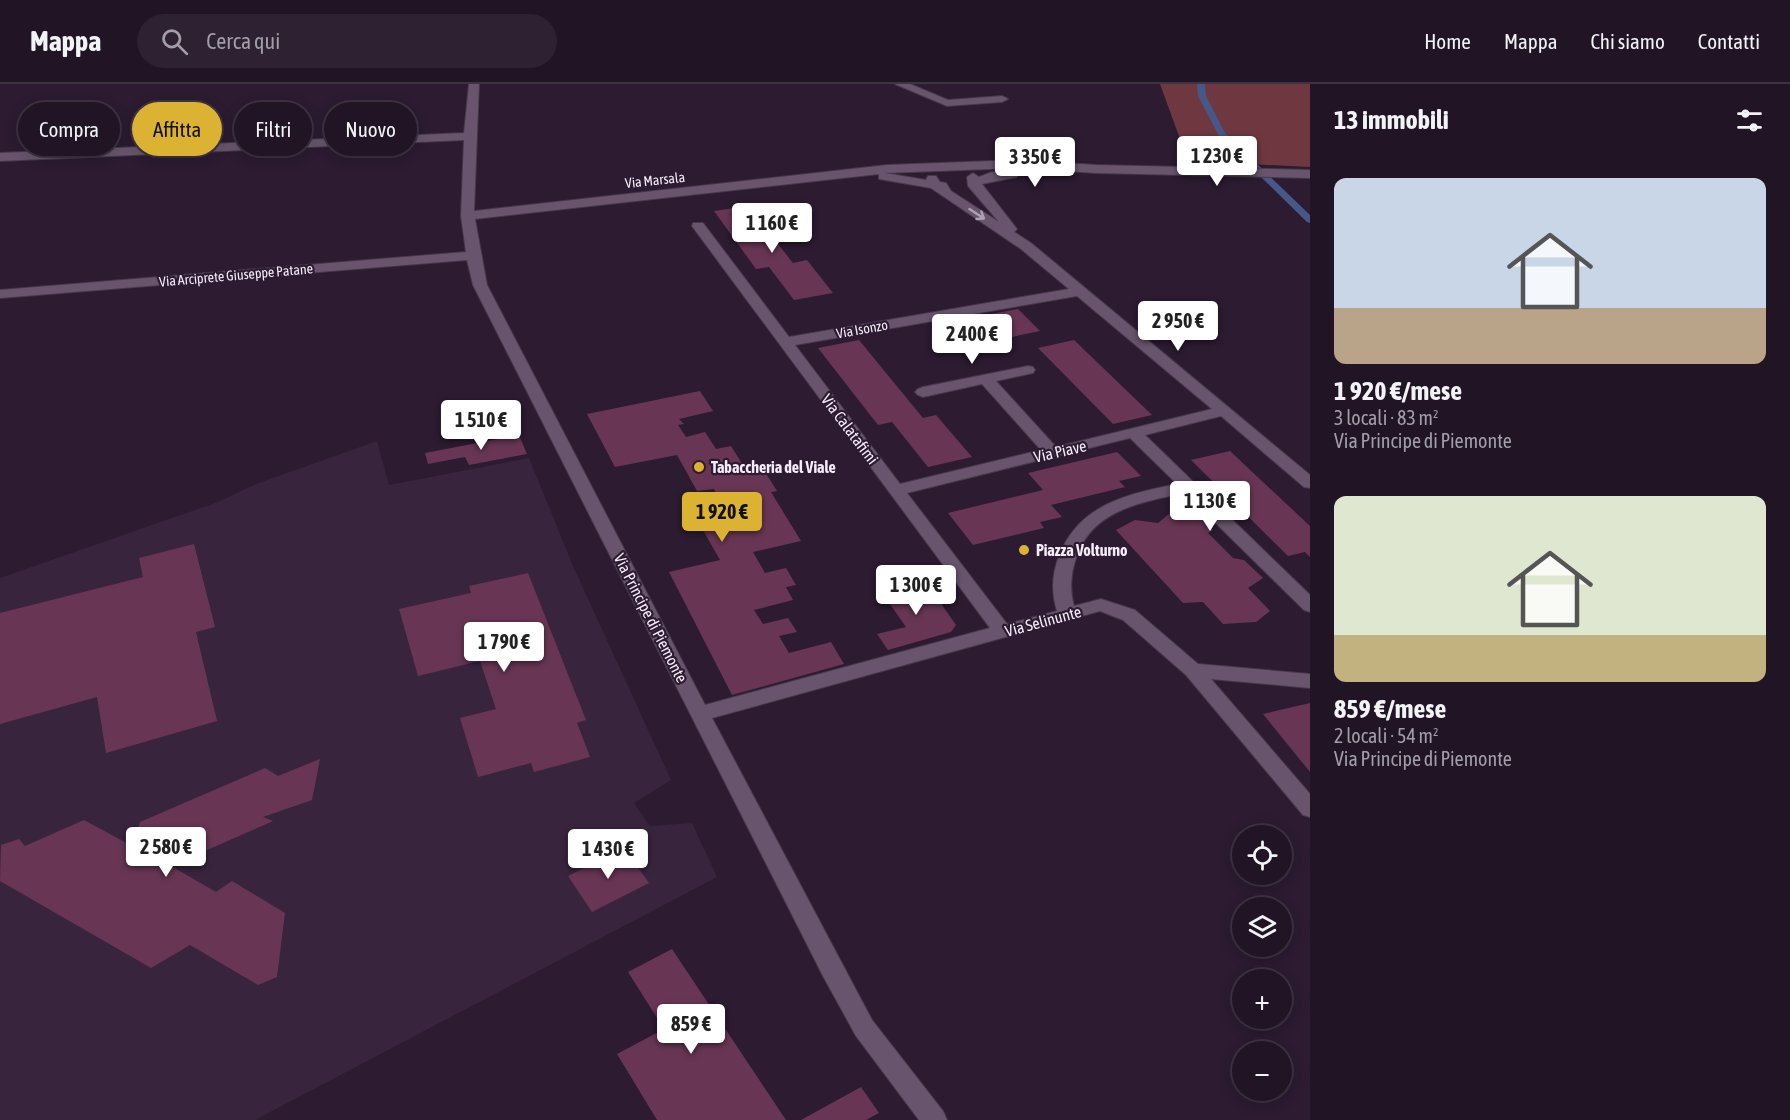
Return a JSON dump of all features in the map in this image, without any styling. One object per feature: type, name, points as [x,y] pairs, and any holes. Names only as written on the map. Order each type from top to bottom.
[{"type":"street","name":"Via Principe di Piemonte","points":[[474,84],[467,216],[471,256],[480,285],[576,467],[699,714],[864,1028],[934,1120]]},
{"type":"street","points":[[900,84],[948,103],[1002,99],[988,84]]},
{"type":"street","points":[[0,158],[470,136]]},
{"type":"street","points":[[1310,174],[1125,170],[1020,164],[948,168],[933,172],[937,183],[1026,246],[1310,483]]},
{"type":"street","points":[[846,175],[914,166],[963,170],[1026,246]]},
{"type":"street","points":[[846,175],[882,175],[960,187],[974,181],[1005,174],[1096,169]]},
{"type":"street","name":"Via Marsala","points":[[467,216],[846,175]]},
{"type":"street","name":"Via Calatafimi","points":[[698,226],[1003,632]]},
{"type":"street","name":"Via Arciprete Giuseppe Patane","points":[[0,294],[471,256]]},
{"type":"street","name":"Via Isonzo","points":[[785,342],[1080,291]]},
{"type":"street","points":[[923,392],[1028,370]]},
{"type":"street","points":[[986,379],[1052,452]]},
{"type":"street","name":"Via Piave","points":[[896,490],[1224,411]]},
{"type":"street","points":[[1134,433],[1310,606]]},
{"type":"street","points":[[1067,613],[1061,599],[1061,580],[1067,555],[1078,532],[1095,515],[1126,501],[1189,487]]},
{"type":"street","name":"Via Selinunte","points":[[699,714],[1101,605],[1129,615],[1193,670],[1310,809]]},
{"type":"street","points":[[1193,670],[1310,681]]},
{"type":"shaded area","points":[[1160,84],[1310,84],[1310,167],[1188,161]]},
{"type":"shaded area","points":[[377,441],[389,485],[529,458],[573,566],[671,780],[634,803],[650,826],[692,823],[717,877],[255,1120],[0,1120],[0,578],[218,502],[256,484]]},
{"type":"building","points":[[748,206],[793,263],[807,260],[833,293],[794,300],[769,267],[756,269],[714,211]]},
{"type":"building","points":[[1018,309],[1040,331],[960,348],[942,328],[963,324],[959,320]]},
{"type":"building","points":[[859,340],[923,418],[936,415],[972,457],[928,467],[892,422],[878,425],[818,348]]},
{"type":"building","points":[[1074,340],[1152,415],[1113,424],[1038,348]]},
{"type":"building","points":[[700,391],[713,411],[679,419],[684,424],[678,425],[686,437],[705,432],[716,449],[731,446],[746,470],[762,467],[777,491],[771,492],[801,541],[753,552],[765,573],[786,568],[796,585],[786,587],[793,600],[754,610],[763,624],[788,618],[797,632],[779,636],[789,653],[831,642],[844,664],[732,695],[669,572],[720,560],[691,509],[720,503],[714,489],[697,491],[677,455],[615,467],[587,414]]},
{"type":"building","points":[[519,435],[527,454],[469,465],[465,457],[428,464],[425,453]]},
{"type":"building","points":[[1230,451],[1310,526],[1310,557],[1305,552],[1288,556],[1191,460]]},
{"type":"building","points":[[1117,452],[1141,476],[1119,481],[1125,487],[1051,505],[1062,517],[1040,522],[1044,528],[973,545],[948,513],[1043,490],[1028,473]]},
{"type":"building","points":[[1174,510],[1196,513],[1213,530],[1208,533],[1233,558],[1244,560],[1263,578],[1248,588],[1270,611],[1256,622],[1223,624],[1203,602],[1183,603],[1116,530],[1135,520],[1158,523]]},
{"type":"building","points":[[194,544],[215,627],[196,632],[217,721],[106,753],[97,697],[0,724],[0,613],[143,577],[139,558]]},
{"type":"building","points":[[528,573],[586,720],[577,723],[590,757],[534,772],[531,763],[478,777],[460,718],[496,709],[480,661],[418,676],[399,609],[471,593],[469,586]]},
{"type":"building","points":[[925,581],[956,625],[951,632],[888,650],[877,634],[906,627],[881,591]]},
{"type":"building","points":[[1310,703],[1310,772],[1263,714]]},
{"type":"building","points":[[320,759],[312,800],[263,817],[273,821],[171,866],[216,892],[232,881],[285,913],[277,977],[258,985],[190,945],[151,968],[0,881],[1,845],[19,839],[25,846],[84,820],[132,846],[140,822],[265,768],[278,776]]},
{"type":"building","points":[[624,848],[649,883],[592,912],[568,876]]},
{"type":"building","points":[[672,949],[786,1120],[657,1120],[617,1054],[664,1029],[628,972]]},
{"type":"building","points":[[861,1087],[879,1113],[866,1120],[801,1120]]},
{"type":"waterway","points":[[1201,84],[1202,96],[1222,134],[1310,220]]},
{"type":"place","name":"Tabaccheria del Viale","points":[[699,467]]},
{"type":"place","name":"Piazza Volturno","points":[[1024,550]]}]
